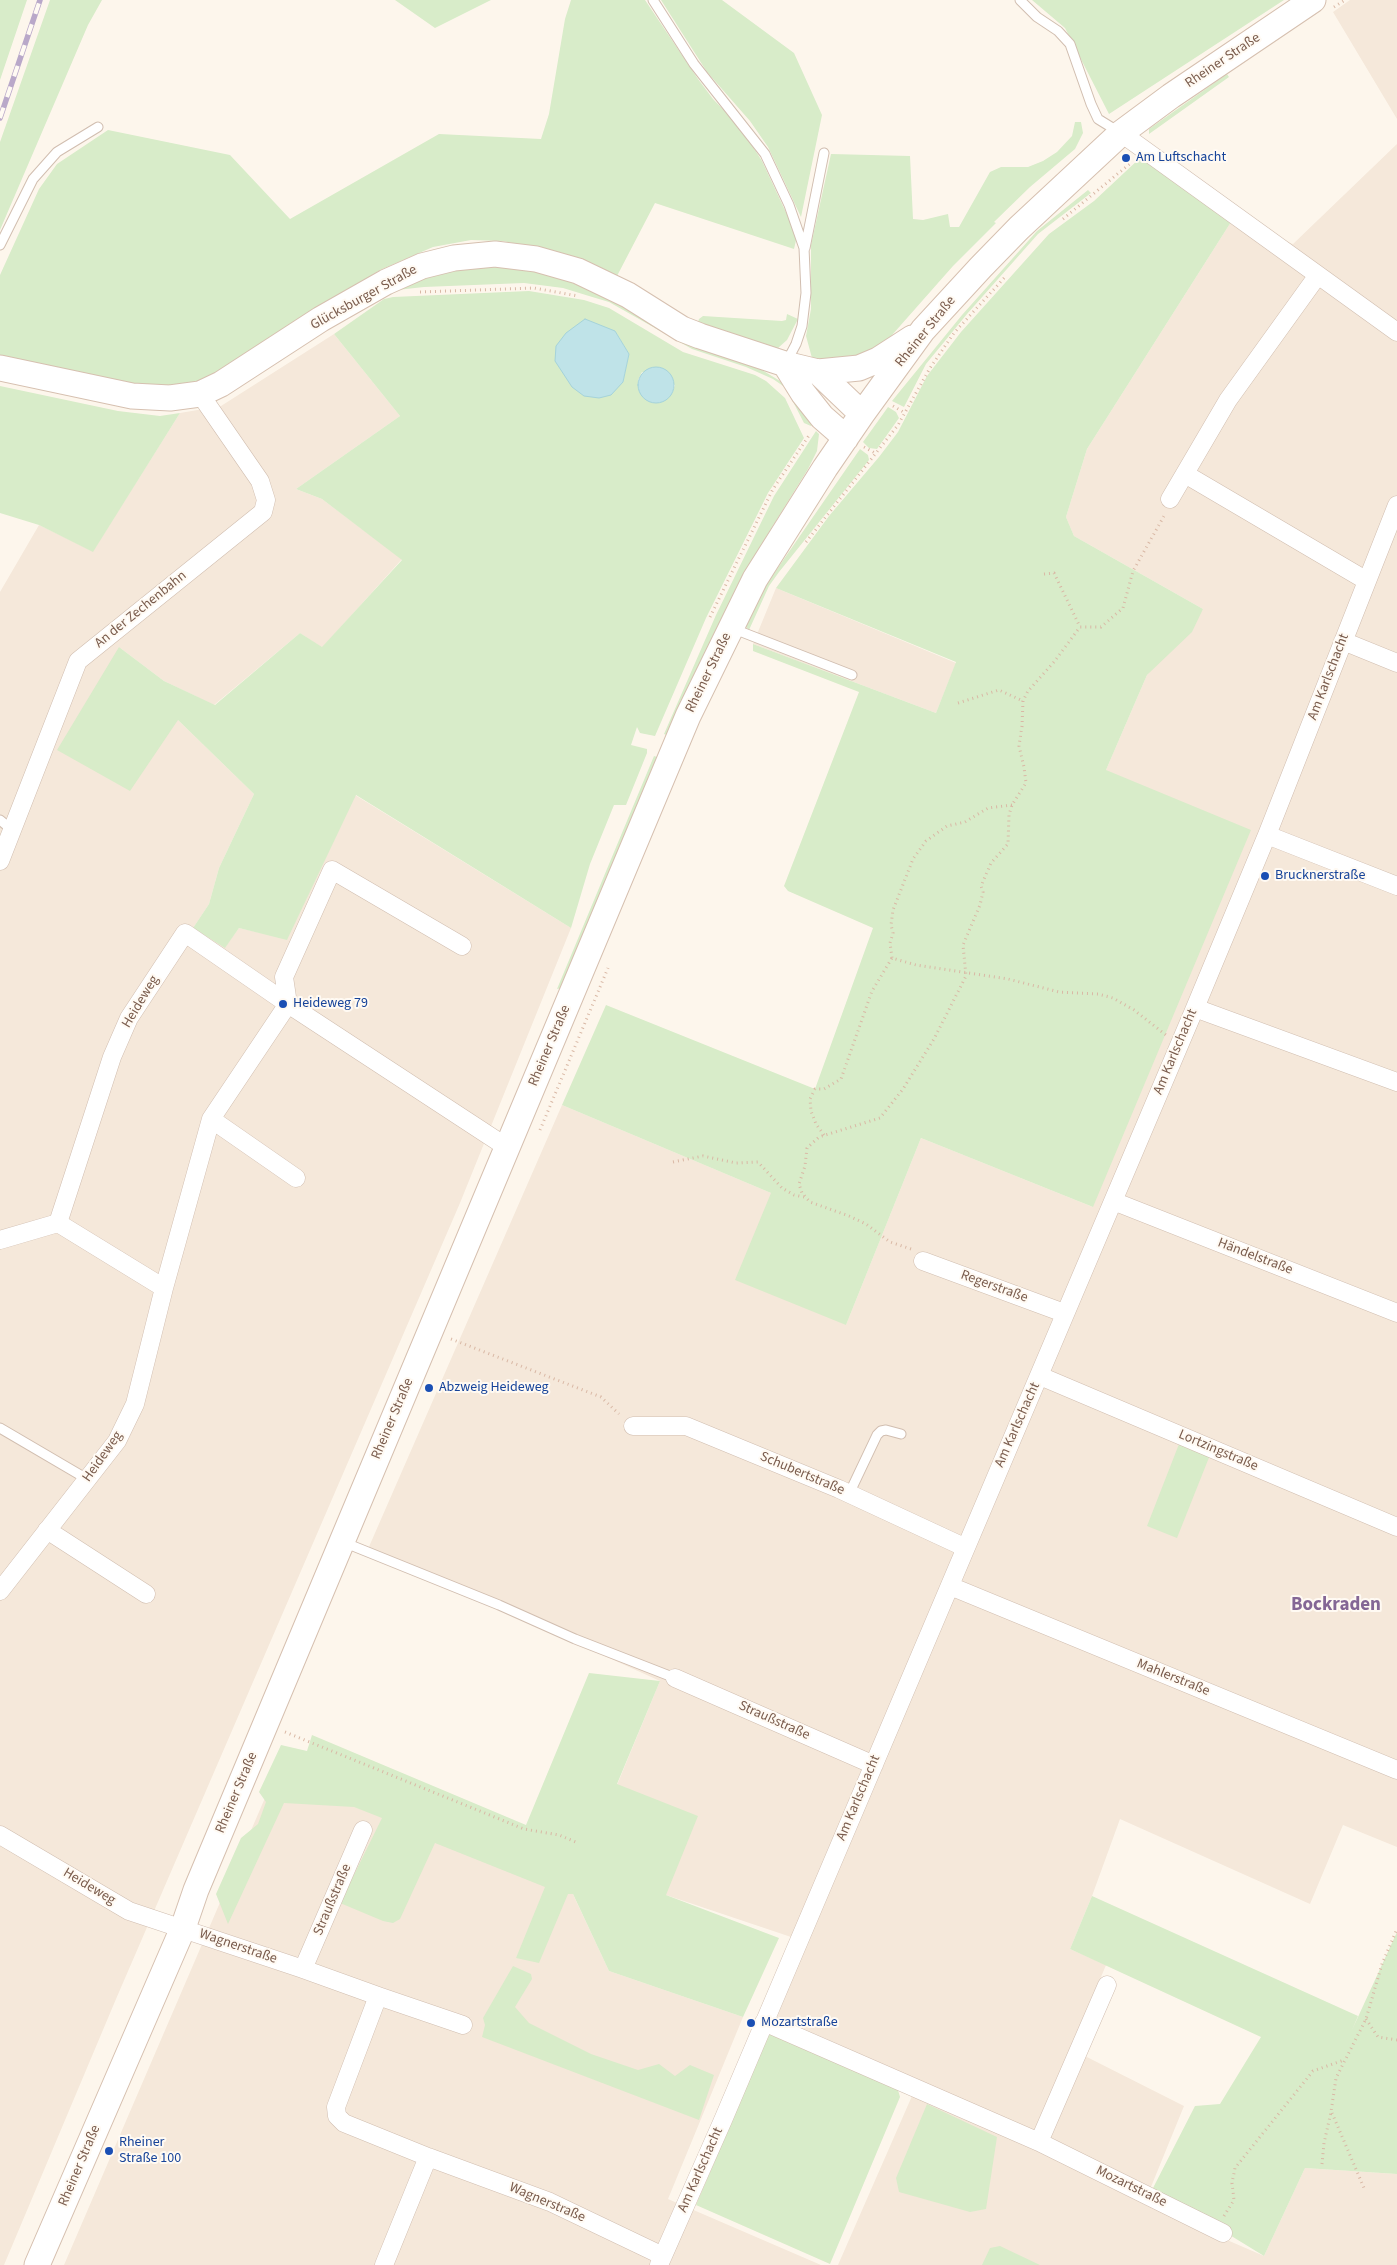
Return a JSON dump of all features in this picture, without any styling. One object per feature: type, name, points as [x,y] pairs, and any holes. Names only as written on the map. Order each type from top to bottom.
[{"type":"main road","name":"Rheiner Straße","points":[[37,2265],[183,1928],[196,1890],[688,716],[755,579],[862,414],[924,330],[1019,228],[1121,133],[1171,96],[1313,0]]},
{"type":"main road","name":"Glücksburger Straße","points":[[0,368],[132,396],[170,398],[200,394],[221,384],[322,319],[386,282],[422,266],[446,260],[495,254],[536,258],[578,271],[628,296],[691,332],[785,364],[818,372]]},
{"type":"main road","points":[[818,372],[859,368],[878,360],[924,330]]},
{"type":"main road","points":[[785,364],[802,393],[822,417],[846,438]]},
{"type":"main road","points":[[818,372],[862,414]]},
{"type":"street","points":[[1121,133],[1397,332]]},
{"type":"street","points":[[1170,499],[1228,400],[1318,275]]},
{"type":"street","name":"An der Zechenbahn","points":[[0,861],[6,825],[78,661],[263,512],[266,500],[260,481],[200,394]]},
{"type":"street","points":[[1186,474],[1367,581]]},
{"type":"street","name":"Am Karlschacht","points":[[661,2260],[874,1765],[950,1586],[964,1548],[1040,1376],[1064,1313],[1195,1008],[1397,505]]},
{"type":"street","points":[[1343,641],[1397,664]]},
{"type":"street","points":[[1266,835],[1397,886]]},
{"type":"street","points":[[288,1004],[284,977],[332,870],[462,946]]},
{"type":"street","name":"Heideweg","points":[[58,1223],[112,1057],[129,1018],[185,933],[288,1004],[508,1148]]},
{"type":"street","name":"Heideweg","points":[[0,1591],[117,1441],[135,1404],[164,1288],[211,1119],[288,1004]]},
{"type":"street","points":[[1195,1008],[1397,1082]]},
{"type":"street","points":[[211,1119],[296,1178]]},
{"type":"street","name":"Händelstraße","points":[[1113,1201],[1397,1313]]},
{"type":"street","points":[[0,1240],[58,1223],[164,1288]]},
{"type":"street","name":"Regerstraße","points":[[923,1261],[1064,1313]]},
{"type":"street","name":"Lortzingstraße","points":[[1040,1376],[1397,1526]]},
{"type":"street","name":"Schubertstraße","points":[[633,1426],[686,1426],[849,1494],[964,1548]]},
{"type":"street","points":[[48,1530],[146,1594]]},
{"type":"street","name":"Mahlerstraße","points":[[950,1586],[1397,1770]]},
{"type":"street","name":"Straußstraße","points":[[676,1678],[874,1765]]},
{"type":"street","name":"Straußstraße","points":[[303,1969],[362,1830]]},
{"type":"street","name":"Heideweg","points":[[0,1835],[129,1911],[183,1928]]},
{"type":"street","name":"Wagnerstraße","points":[[183,1928],[463,2025]]},
{"type":"street","points":[[1039,2142],[1107,1985]]},
{"type":"street","name":"Wagnerstraße","points":[[378,1996],[336,2107],[337,2116],[344,2123],[428,2157],[550,2202],[661,2260]]},
{"type":"street","name":"Mozartstraße","points":[[764,2022],[1039,2142],[1223,2233]]},
{"type":"street","points":[[384,2265],[428,2157]]},
{"type":"lane","points":[[653,0],[694,64],[765,154],[789,205],[804,248]]},
{"type":"lane","points":[[1020,0],[1037,16],[1058,31],[1070,44],[1098,119],[1121,133]]},
{"type":"lane","points":[[0,245],[33,179],[57,152],[98,127]]},
{"type":"lane","points":[[785,364],[796,344],[802,326],[806,293],[804,248],[824,153]]},
{"type":"lane","points":[[731,628],[852,675]]},
{"type":"lane","points":[[0,1428],[88,1479]]},
{"type":"lane","points":[[849,1494],[877,1435],[881,1431],[886,1430],[901,1434]]},
{"type":"lane","points":[[342,1542],[499,1605],[575,1640],[676,1678]]},
{"type":"path","points":[[1062,220],[1136,159],[1143,148]]},
{"type":"path","points":[[800,550],[898,425],[930,368],[954,333],[1010,271]]},
{"type":"path","points":[[417,292],[534,288]]},
{"type":"path","points":[[1080,627],[1101,627],[1123,608],[1133,571],[1173,502],[1170,499]]},
{"type":"path","points":[[1044,574],[1054,573],[1080,627]]},
{"type":"path","points":[[923,1261],[923,1254],[890,1242],[866,1224],[810,1202],[805,1197],[799,1184],[805,1166],[807,1148],[824,1135],[880,1118],[889,1110],[934,1040],[960,991],[966,976],[964,945],[980,905],[983,892],[981,886],[991,863],[1008,844],[1009,815],[1012,805],[1026,783],[1019,746],[1023,701],[1028,691],[1054,662],[1080,627]]},
{"type":"path","points":[[958,703],[1000,690],[1023,701]]},
{"type":"path","points":[[824,1135],[816,1124],[811,1111],[810,1099],[815,1089],[824,1089],[841,1079],[872,991],[892,958],[890,943],[893,933],[891,925],[893,910],[913,859],[926,841],[947,826],[965,822],[988,808],[1012,805]]},
{"type":"path","points":[[892,958],[916,965],[966,971],[1008,979],[1058,992],[1098,994],[1113,998],[1134,1010],[1180,1043]]},
{"type":"path","points":[[537,1136],[610,965]]},
{"type":"path","points":[[673,1162],[702,1156],[736,1163],[758,1162],[782,1188],[794,1195],[805,1197]]},
{"type":"path","points":[[430,1331],[601,1397],[633,1426]]},
{"type":"path","points":[[266,1724],[524,1829],[559,1835],[578,1843]]},
{"type":"path","points":[[1322,2164],[1326,2128],[1331,2112],[1336,2078],[1366,2019],[1382,1964],[1397,1929]]},
{"type":"path","points":[[1366,2019],[1378,2037],[1397,2040]]},
{"type":"path","points":[[1223,2233],[1221,2221],[1234,2200],[1232,2184],[1235,2168],[1313,2071],[1345,2060]]},
{"type":"path","points":[[1331,2112],[1364,2188]]},
{"type":"shaded area","points":[[1350,0],[1397,0],[1397,119],[1333,12]]},
{"type":"shaded area","points":[[1397,144],[1397,1847],[1343,1825],[1310,1904],[1120,1819],[1092,1896],[1070,1949],[1106,1965],[1071,2049],[1184,2106],[1144,2204],[1264,2256],[1305,2168],[1397,2174],[1397,2265],[838,2265],[919,2080],[775,2016],[800,1940],[666,1895],[617,1785],[660,1681],[368,1549],[562,1105],[771,1193],[846,1325],[921,1138],[1093,1207],[1106,770],[1147,675],[1203,609],[1074,536],[1066,517],[1087,449],[1231,222],[1293,244]]},
{"type":"shaded area","points":[[334,334],[400,416],[296,489],[322,499],[402,559],[322,648],[300,633],[214,705],[164,681],[119,647],[178,720],[254,794],[219,868],[209,904],[193,928],[225,947],[239,928],[287,939],[355,795],[571,928],[460,1203],[116,1999],[4,2265],[0,2265],[0,592],[39,525],[93,551],[180,413],[221,406]]},
{"type":"shaded area","points":[[776,588],[956,663],[936,713],[753,644]]},
{"type":"shaded area","points":[[277,1770],[554,1854],[609,1971],[743,2017],[668,2199],[821,2265],[64,2265]]},
{"type":"green space","points":[[0,0],[27,0],[0,80]]},
{"type":"green space","points":[[50,0],[102,0],[88,25],[0,230],[0,142]]},
{"type":"green space","points":[[395,0],[491,0],[435,28]]},
{"type":"green space","points":[[571,0],[645,0],[698,79],[713,99],[741,128],[762,161],[797,236],[794,249],[655,203],[617,276],[575,259],[503,241],[471,240],[433,247],[380,270],[194,387],[153,388],[0,359],[0,275],[39,189],[57,164],[108,130],[230,155],[290,219],[439,134],[541,139],[549,114],[565,19]]},
{"type":"green space","points":[[661,0],[722,0],[794,53],[822,115],[801,217],[768,147],[750,121],[707,72]]},
{"type":"green space","points":[[1032,0],[1284,0],[1109,114],[1065,28]]},
{"type":"green space","points":[[1227,74],[1229,77],[1149,134],[1149,129]]},
{"type":"green space","points":[[1075,122],[1081,122],[1083,133],[1075,149],[1030,187],[994,222],[996,223],[953,266],[885,343],[842,362],[812,358],[806,336],[811,309],[811,245],[831,154],[910,156],[913,219],[923,220],[948,214],[950,227],[959,227],[990,172],[1001,167],[1028,167],[1043,161],[1057,152],[1072,136]]},
{"type":"green space","points":[[1140,158],[1166,173],[1231,222],[1087,449],[1066,517],[1074,536],[1203,609],[1192,632],[1147,675],[1106,770],[1251,830],[1093,1207],[921,1138],[846,1325],[735,1280],[771,1193],[562,1105],[606,1005],[815,1089],[873,928],[788,891],[784,886],[859,692],[753,651],[753,644],[936,713],[956,662],[776,588],[829,516],[898,432],[927,376],[961,332],[1049,234],[1094,201]]},
{"type":"green space","points":[[1088,190],[1091,193],[1038,234],[967,314],[926,364],[904,407],[892,401],[962,315],[1037,231]]},
{"type":"green space","points":[[469,260],[544,272],[598,293],[757,367],[785,384],[814,421],[811,426],[804,423],[786,388],[773,379],[746,367],[692,349],[609,302],[563,288],[524,283],[424,287],[388,291]]},
{"type":"green space","points":[[529,291],[584,300],[609,308],[683,352],[755,375],[766,381],[785,398],[804,438],[768,493],[706,618],[655,736],[640,733],[637,727],[631,745],[647,749],[647,753],[626,805],[614,805],[590,864],[571,928],[356,795],[287,940],[239,928],[225,948],[193,928],[209,904],[219,868],[254,794],[178,720],[130,791],[57,750],[119,647],[164,681],[215,705],[300,633],[322,647],[402,560],[322,499],[296,489],[400,416],[334,334],[384,299],[393,297]],"holes":[[[615,331],[629,354],[623,382]],[[642,372],[675,385],[672,393],[663,401],[638,388],[638,380]]]},
{"type":"green space","points":[[787,314],[798,319],[787,340],[778,348],[723,332],[698,322],[703,316],[782,321],[786,320]]},
{"type":"green space","points":[[0,386],[118,411],[160,416],[180,413],[93,552],[39,525],[0,513]]},
{"type":"green space","points":[[888,407],[896,412],[899,418],[877,449],[869,448],[863,442]]},
{"type":"green space","points":[[816,431],[819,434],[817,451],[808,469],[766,537],[722,620],[669,736],[664,734],[716,615],[774,496]]},
{"type":"green space","points":[[860,449],[868,455],[869,460],[769,586],[749,630],[744,625],[757,598]]},
{"type":"green space","points":[[654,756],[660,758],[562,988],[557,989]]},
{"type":"green space","points":[[1179,1444],[1210,1455],[1177,1538],[1147,1526]]},
{"type":"green space","points":[[589,1673],[660,1681],[617,1784],[698,1816],[666,1895],[779,1938],[743,2017],[609,1971],[573,1894],[568,1894],[539,1963],[516,1958],[545,1887],[435,1843],[400,1919],[393,1923],[383,1921],[340,1903],[382,1818],[354,1807],[284,1803],[228,1924],[216,1894],[241,1838],[258,1824],[266,1802],[259,1792],[281,1745],[307,1751],[312,1735],[526,1825]]},
{"type":"green space","points":[[1092,1896],[1358,2016],[1352,2030],[1397,1932],[1397,2174],[1305,2168],[1264,2256],[1153,2188],[1195,2106],[1220,2104],[1261,2037],[1070,1949]]},
{"type":"green space","points":[[513,1966],[531,1974],[532,1979],[515,2007],[529,2023],[591,2054],[638,2070],[659,2064],[675,2076],[690,2065],[714,2075],[699,2120],[482,2037],[485,2025],[483,2018]]},
{"type":"green space","points":[[769,2034],[898,2090],[900,2097],[830,2264],[696,2205]]},
{"type":"green space","points":[[927,2104],[997,2137],[986,2209],[970,2212],[899,2192],[896,2178]]},
{"type":"green space","points":[[1000,2246],[1040,2265],[982,2265],[990,2248]]},
{"type":"water","points":[[585,319],[615,331],[629,354],[623,382],[611,395],[599,398],[584,396],[572,387],[555,361],[556,346],[566,333]]},
{"type":"water","points":[[656,367],[668,373],[674,385],[668,397],[656,403],[644,397],[638,385],[644,373]]},
{"type":"railway","points":[[0,118],[40,0]]},
{"type":"place","name":"Am Luftschacht","points":[[1126,158]]},
{"type":"place","name":"Brucknerstraße","points":[[1265,876]]},
{"type":"place","name":"Heideweg 79","points":[[283,1004]]},
{"type":"place","name":"Abzweig Heideweg","points":[[429,1388]]},
{"type":"place","name":"Mozartstraße","points":[[751,2023]]},
{"type":"place","name":"Rheiner Straße 100","points":[[109,2151]]},
{"type":"district","name":"Bockraden","points":[[1336,1606]]}]
